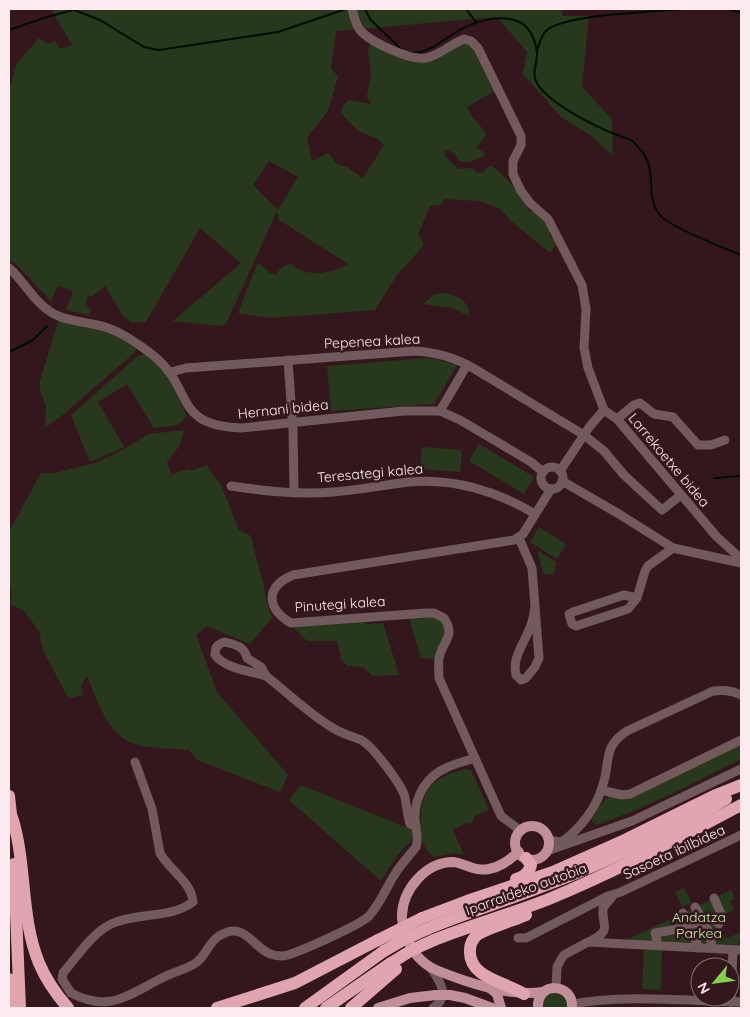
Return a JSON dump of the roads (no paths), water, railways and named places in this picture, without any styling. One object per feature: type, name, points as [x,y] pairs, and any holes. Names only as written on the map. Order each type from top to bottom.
[{"type":"highway","points":[[467,901],[553,872],[741,785]]},
{"type":"highway","points":[[430,933],[634,847],[741,791]]},
{"type":"highway","points":[[9,796],[12,817],[20,1008]]},
{"type":"highway","name":"Iparraldeko autobia","points":[[305,1008],[381,945],[470,925],[547,900],[638,859],[741,805]]},
{"type":"highway","points":[[12,817],[18,836],[30,933],[40,964],[55,992],[68,1008]]},
{"type":"highway","points":[[430,933],[476,894],[523,877],[531,865],[522,855]]},
{"type":"highway","points":[[524,994],[479,971],[470,958],[471,943],[476,935],[517,919],[602,876]]},
{"type":"highway","points":[[430,933],[539,908]]},
{"type":"highway","name":"Iparraldeko autobia","points":[[326,1008],[357,987],[394,966],[430,933]]},
{"type":"highway","points":[[217,1008],[295,983],[381,945]]},
{"type":"highway","points":[[351,1008],[394,966]]},
{"type":"highway","points":[[9,979],[10,1008]]},
{"type":"highway","points":[[331,1008],[357,987]]},
{"type":"highway","points":[[9,999],[26,1008]]},
{"type":"main road","points":[[530,826],[540,828],[549,840],[547,851],[540,858],[531,860],[522,855],[516,848],[516,839],[521,831],[530,826]]},
{"type":"main road","points":[[522,855],[490,869],[475,869],[455,862],[443,863],[433,867],[415,882],[406,897],[401,917],[408,940],[421,960],[431,968],[489,988],[524,994],[543,992],[550,988],[556,988],[563,990],[570,996],[572,1006]]},
{"type":"main road","points":[[489,988],[497,994],[502,1008]]},
{"type":"main road","points":[[538,1008],[538,1000],[543,992]]},
{"type":"main road","points":[[378,1008],[421,996],[436,995],[465,998],[492,1008]]},
{"type":"street","points":[[352,9],[355,21],[363,34],[414,58],[432,56],[464,39],[471,42],[478,48],[521,136],[521,145],[513,161],[513,174],[526,197],[548,219],[582,285],[586,309],[584,348],[588,368],[604,410],[599,414],[560,471]]},
{"type":"street","name":"Hernani bidea","points":[[9,268],[41,304],[54,314],[106,327],[123,335],[152,354],[170,372],[190,409],[198,418],[211,424],[241,428],[404,411],[440,411],[531,462],[543,472],[542,481],[545,486],[551,488]]},
{"type":"street","name":"Pepenea kalea","points":[[170,372],[186,368],[288,360],[426,352],[447,356],[467,365],[584,435],[604,451],[624,475],[662,510],[681,495]]},
{"type":"street","points":[[288,360],[293,422],[294,493]]},
{"type":"street","points":[[440,411],[467,365]]},
{"type":"street","points":[[617,420],[634,405],[640,403],[654,414],[673,417],[698,445],[711,445],[726,440]]},
{"type":"street","name":"Larrekoetxe bidea","points":[[604,410],[617,420],[717,537],[737,555],[741,563]]},
{"type":"street","points":[[535,606],[534,617],[515,663],[516,675],[521,680],[526,678],[538,662],[538,640],[532,568],[518,538],[523,534],[551,488],[558,487],[563,478],[560,471],[551,467],[543,472]]},
{"type":"street","points":[[562,481],[673,548],[741,563]]},
{"type":"street","name":"Teresategi kalea","points":[[231,486],[294,493],[354,490],[409,482],[455,483],[511,500],[535,514]]},
{"type":"street","name":"Pinutegi kalea","points":[[518,538],[293,575],[277,584],[273,592],[272,602],[280,616],[291,623],[426,612],[434,613],[444,618],[450,630],[448,639],[439,656],[439,678],[501,816],[521,831]]},
{"type":"street","points":[[637,598],[624,595],[573,612],[569,614],[572,624],[576,626],[628,609],[637,598],[648,566],[673,548]]},
{"type":"street","points":[[526,637],[538,640]]},
{"type":"street","points":[[266,676],[261,667],[247,658],[245,650],[239,646],[226,642],[216,646],[215,656],[222,662],[266,676],[334,729],[361,740],[370,746],[396,780],[403,793],[409,822],[416,826]]},
{"type":"street","points":[[560,843],[578,827],[594,808],[604,781],[610,748],[623,734],[712,691],[733,691],[741,695]]},
{"type":"street","points":[[601,790],[630,794],[741,740]]},
{"type":"street","points":[[134,762],[152,809],[160,853],[182,880],[193,898],[193,902],[172,911],[123,920],[99,931],[63,973],[62,979],[71,993],[100,1003],[128,996],[192,965],[205,955],[219,936],[226,933],[240,932],[252,939],[268,953],[282,956],[310,946],[363,922],[375,909],[395,874],[416,847],[418,842],[416,803],[425,784],[440,771],[474,758]]},
{"type":"street","points":[[547,851],[616,828],[662,808],[741,769]]},
{"type":"street","points":[[578,827],[588,837]]},
{"type":"street","name":"Sasoeta ibilbidea","points":[[588,942],[601,935],[604,930],[602,914],[608,900],[741,835]]},
{"type":"street","points":[[549,840],[560,843],[588,837]]},
{"type":"street","name":"Sasoeta ibilbidea","points":[[518,938],[526,938],[592,906],[608,896],[619,893]]},
{"type":"street","points":[[655,934],[703,921],[721,920],[714,898]]},
{"type":"street","points":[[592,906],[602,914]]},
{"type":"street","points":[[695,907],[712,943],[711,948]]},
{"type":"street","points":[[683,913],[698,943],[698,948]]},
{"type":"street","points":[[556,988],[557,967],[564,955],[588,942],[737,950]]},
{"type":"street","points":[[431,968],[443,989],[441,1000],[433,1008]]},
{"type":"street","points":[[572,1006],[594,1000],[690,1001]]},
{"type":"waterway","points":[[72,9],[100,20],[144,47],[159,50],[278,32],[346,9]]},
{"type":"waterway","points":[[365,9],[370,19],[401,49]]},
{"type":"waterway","points":[[466,9],[476,22]]},
{"type":"waterway","points":[[537,51],[540,40],[547,30],[572,20],[683,9]]},
{"type":"waterway","points":[[728,9],[741,13]]},
{"type":"waterway","points":[[9,30],[73,10]]},
{"type":"waterway","points":[[413,53],[430,48],[463,28],[484,20],[499,18],[514,20],[523,24],[533,37],[537,52],[535,76],[538,85],[544,93],[574,114],[631,140],[635,144],[645,156],[649,165],[652,199],[655,207],[665,220],[711,243],[741,255]]},
{"type":"waterway","points":[[9,352],[33,340],[47,326]]},
{"type":"waterway","points":[[714,478],[741,476]]},
{"type":"park label","name":"Andatza Parkea","points":[[699,926]]}]
